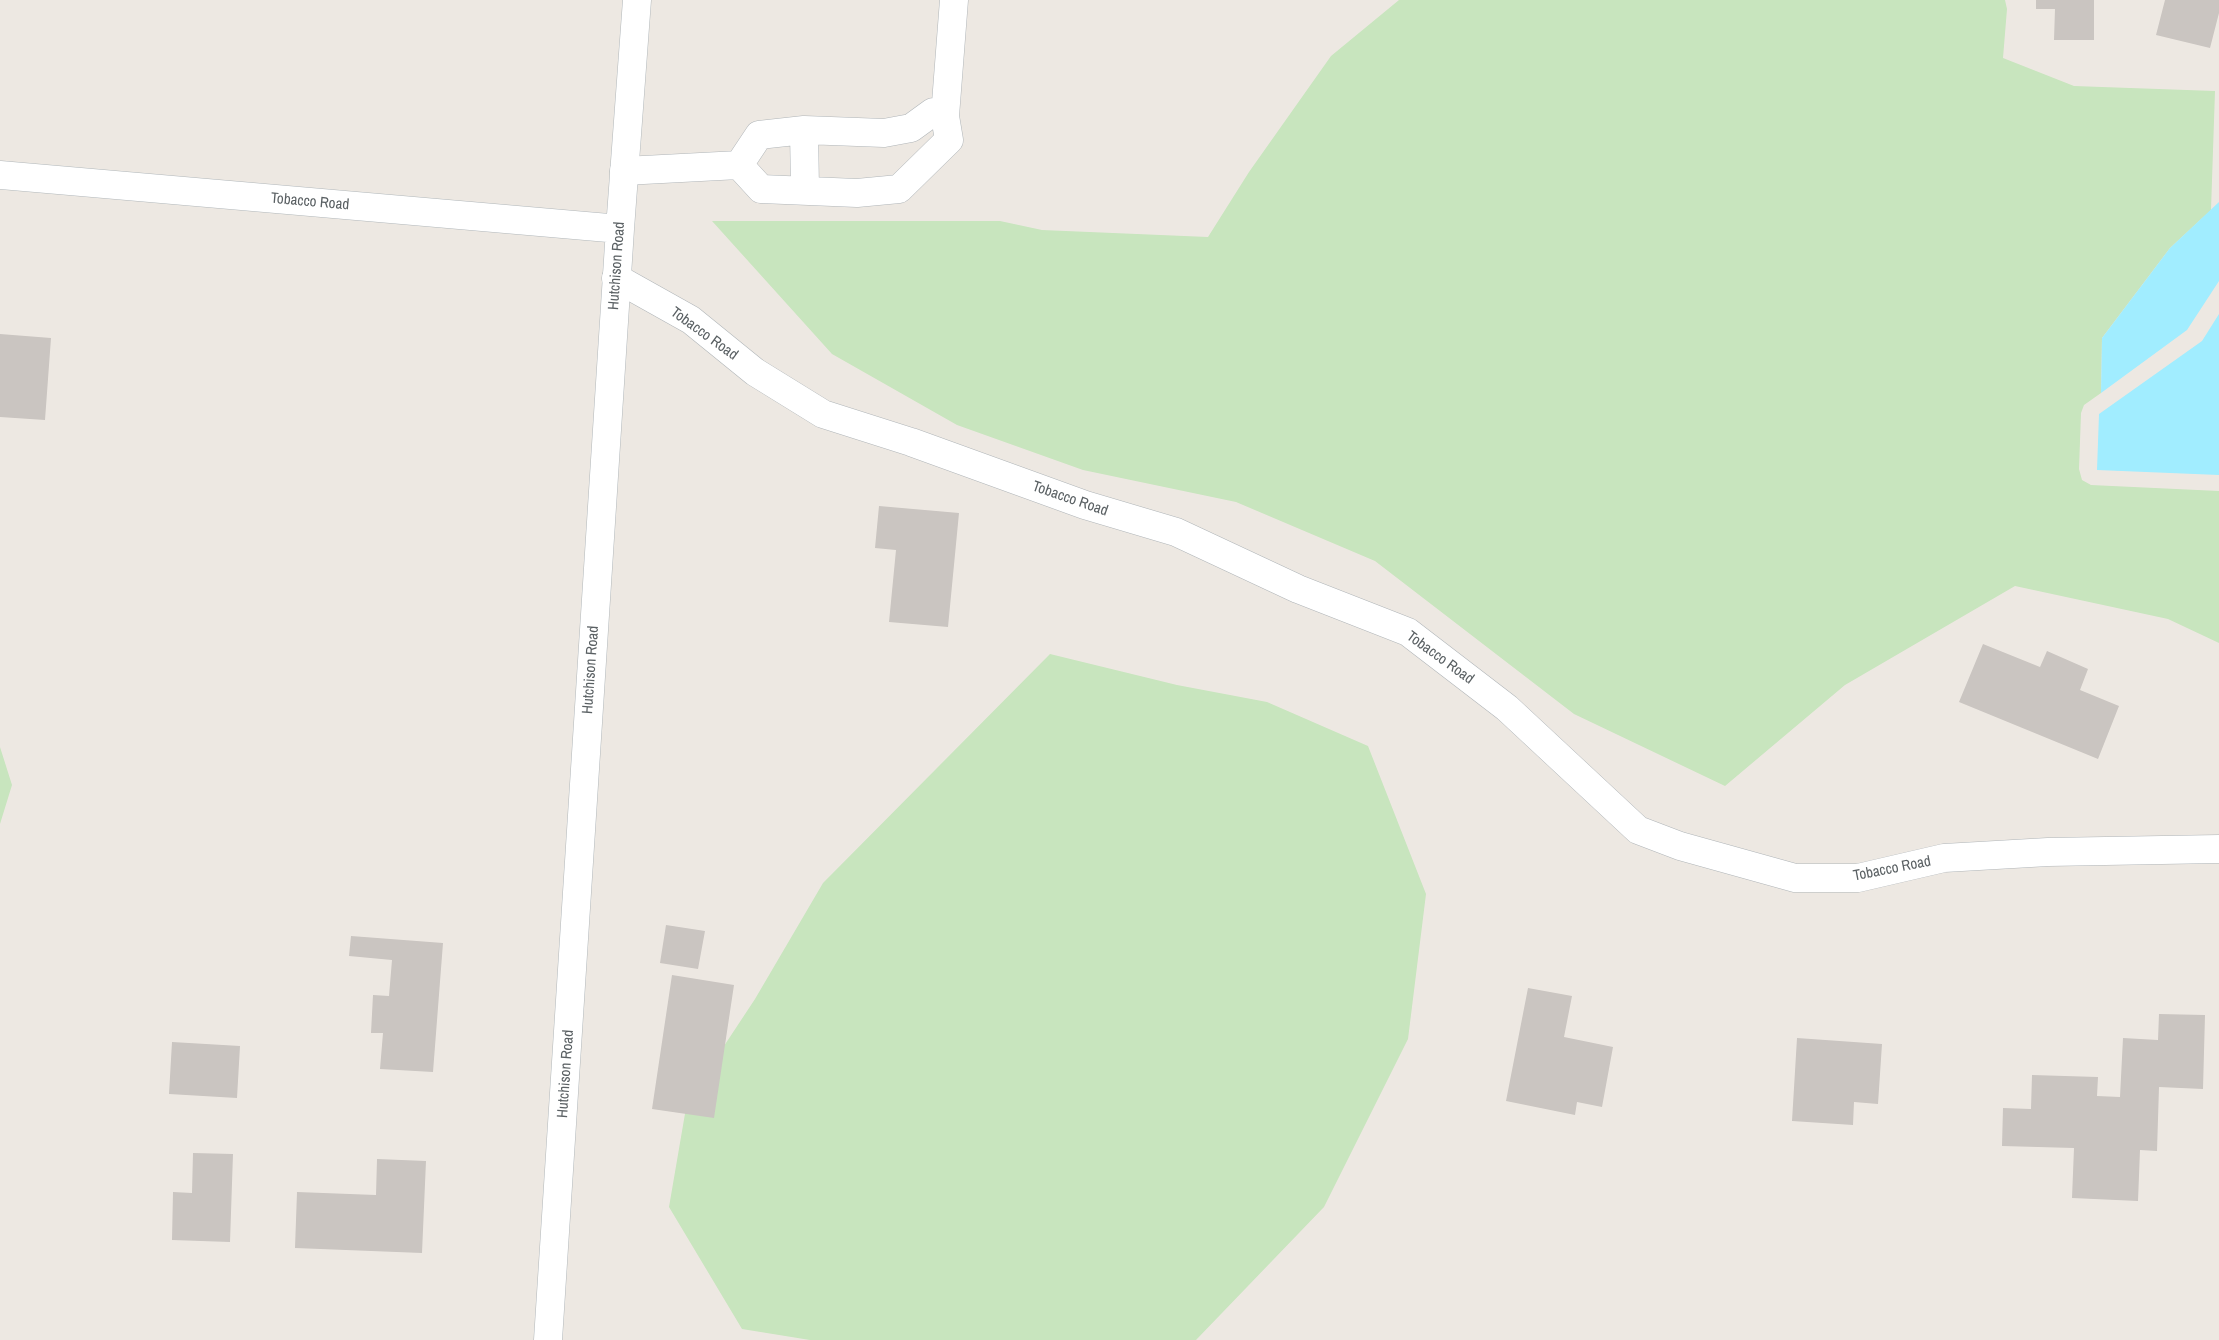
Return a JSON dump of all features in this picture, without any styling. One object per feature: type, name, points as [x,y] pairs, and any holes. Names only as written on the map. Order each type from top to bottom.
[{"type":"street","name":"Hutchison Road","points":[[548,1340],[616,278],[637,0]]},
{"type":"street","points":[[739,165],[761,189],[805,189],[857,193],[899,189],[949,140],[945,116],[954,0]]},
{"type":"street","points":[[739,165],[759,135],[804,130],[884,133],[910,128],[933,112],[945,116]]},
{"type":"street","points":[[804,130],[805,189]]},
{"type":"street","points":[[624,171],[739,165]]},
{"type":"street","name":"Tobacco Road","points":[[0,175],[620,229]]},
{"type":"street","name":"Tobacco Road","points":[[616,278],[690,320],[755,372],[823,414],[911,442],[1085,505],[1176,532],[1298,588],[1408,632],[1507,708],[1638,830],[1680,846],[1795,878],[1858,878],[1944,858],[2048,852],[2219,849]]},
{"type":"green space","points":[[1399,0],[2005,0],[2007,9],[2003,58],[2074,86],[2215,91],[2211,210],[2170,248],[2102,338],[2101,393],[2084,405],[2081,413],[2079,469],[2082,480],[2091,485],[2219,491],[2219,643],[2168,619],[2015,586],[1845,685],[1725,786],[1574,714],[1375,561],[1236,502],[1083,470],[957,425],[832,354],[712,221],[1000,221],[1042,230],[1208,237],[1249,172],[1331,56]]},
{"type":"green space","points":[[1050,654],[1177,685],[1267,702],[1368,746],[1426,894],[1408,1039],[1324,1207],[1196,1340],[810,1340],[742,1329],[669,1207],[687,1102],[755,999],[823,883]]},
{"type":"green space","points":[[0,747],[12,785],[0,824]]},
{"type":"water","points":[[2219,202],[2219,281],[2187,330],[2101,393],[2102,338],[2170,248]]},
{"type":"water","points":[[2219,314],[2219,475],[2097,470],[2099,414],[2202,341]]},
{"type":"building","points":[[2036,0],[2094,0],[2094,40],[2054,40],[2055,9],[2036,9]]},
{"type":"building","points":[[2165,0],[2219,0],[2219,13],[2210,48],[2156,35]]},
{"type":"building","points":[[0,334],[51,338],[45,420],[0,417]]},
{"type":"building","points":[[879,506],[959,513],[948,627],[889,622],[896,550],[875,548]]},
{"type":"building","points":[[1983,644],[2040,667],[2047,651],[2088,669],[2080,690],[2119,706],[2098,759],[1959,702]]},
{"type":"building","points":[[666,925],[705,931],[698,969],[660,963]]},
{"type":"building","points":[[351,936],[443,943],[433,1072],[380,1069],[383,1033],[371,1033],[373,995],[389,996],[392,960],[349,956]]},
{"type":"building","points":[[672,975],[734,985],[714,1118],[652,1109]]},
{"type":"building","points":[[1528,988],[1572,996],[1564,1037],[1613,1047],[1602,1107],[1577,1102],[1575,1115],[1506,1101]]},
{"type":"building","points":[[2159,1014],[2205,1015],[2203,1089],[2159,1087],[2157,1151],[2140,1150],[2138,1201],[2072,1198],[2074,1148],[2002,1146],[2003,1108],[2031,1109],[2032,1075],[2098,1077],[2097,1096],[2120,1097],[2123,1038],[2158,1040]]},
{"type":"building","points":[[1797,1038],[1882,1044],[1878,1104],[1854,1102],[1853,1125],[1792,1121]]},
{"type":"building","points":[[172,1042],[240,1046],[237,1098],[169,1094]]},
{"type":"building","points":[[193,1153],[233,1154],[230,1242],[172,1240],[173,1192],[192,1193]]},
{"type":"building","points":[[377,1159],[426,1161],[422,1253],[295,1248],[297,1192],[376,1195]]}]
